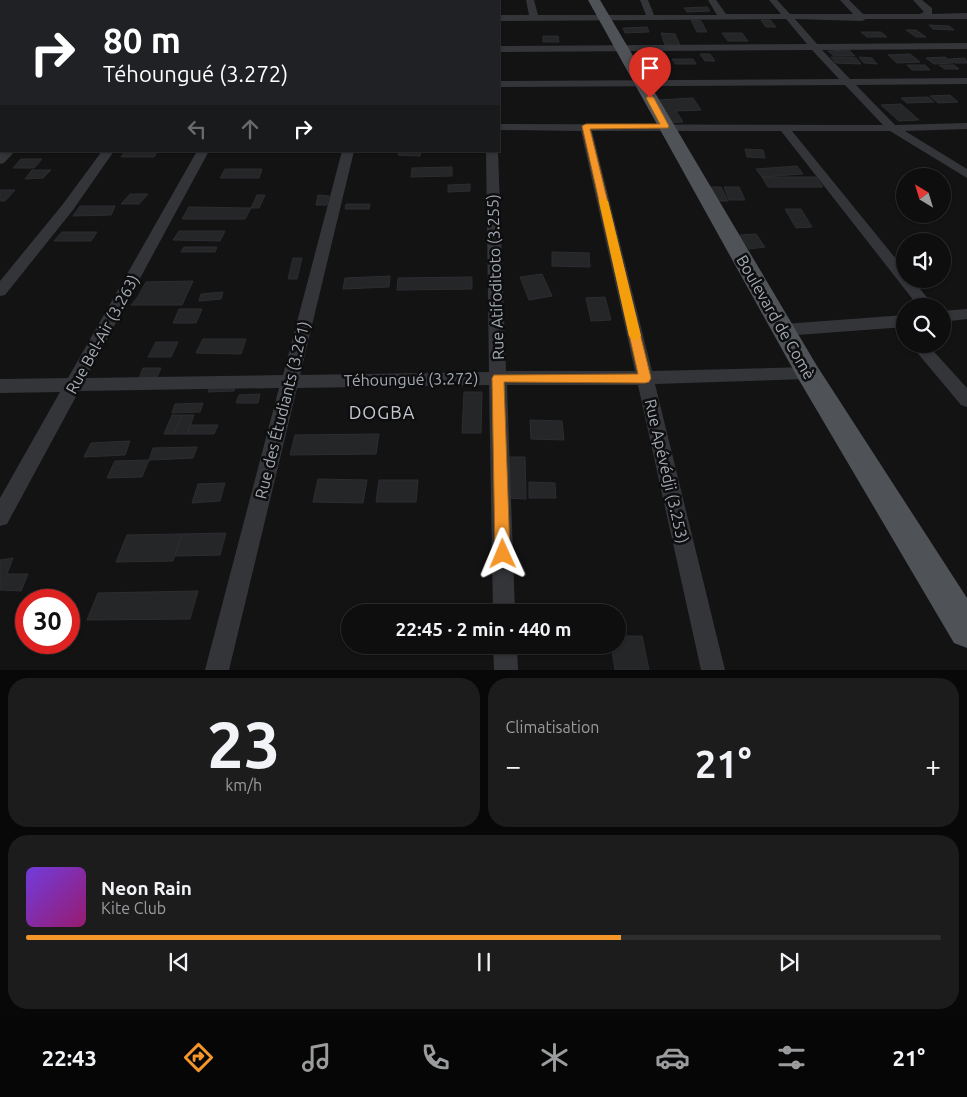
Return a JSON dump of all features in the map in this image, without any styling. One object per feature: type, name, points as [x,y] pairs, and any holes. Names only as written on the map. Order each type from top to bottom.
[{"type":"main road","name":"Boulevard de Comè","points":[[599,9],[808,373],[963,618]]},
{"type":"street","points":[[530,0],[534,18]]},
{"type":"street","points":[[644,0],[651,17]]},
{"type":"street","points":[[712,0],[724,18]]},
{"type":"street","points":[[773,0],[814,47],[892,128],[967,174]]},
{"type":"street","points":[[844,0],[862,18]]},
{"type":"street","points":[[917,0],[929,10],[928,13],[922,16]]},
{"type":"street","points":[[500,18],[534,18],[599,9],[651,17],[862,18],[967,16]]},
{"type":"street","points":[[500,48],[967,46]]},
{"type":"street","points":[[500,84],[967,81]]},
{"type":"street","name":"Rue Apévédji (3.253)","points":[[586,126],[713,670]]},
{"type":"street","points":[[500,127],[892,128],[967,126]]},
{"type":"street","points":[[784,128],[920,298]]},
{"type":"street","points":[[0,291],[68,207],[107,152]]},
{"type":"street","name":"Rue Bel-Air (3.263)","points":[[0,517],[202,152]]},
{"type":"street","name":"Rue des Étudiants (3.261)","points":[[217,670],[348,152]]},
{"type":"street","name":"Rue Atifoditoto (3.255)","points":[[492,152],[504,604]]},
{"type":"street","points":[[951,316],[967,314]]},
{"type":"street","points":[[784,330],[896,324]]},
{"type":"street","points":[[926,353],[967,400]]},
{"type":"street","name":"Téhoungué (3.272)","points":[[0,386],[498,378],[645,378],[808,373]]},
{"type":"street","points":[[505,654],[506,670]]},
{"type":"building","points":[[707,7],[710,11],[687,12],[684,8]]},
{"type":"building","points":[[691,20],[701,21],[707,32],[697,32]]},
{"type":"building","points":[[761,20],[770,20],[776,27],[766,27]]},
{"type":"building","points":[[929,25],[949,26],[954,30],[933,29]]},
{"type":"building","points":[[647,27],[649,32],[625,33],[623,28]]},
{"type":"building","points":[[906,30],[916,30],[926,37],[916,37]]},
{"type":"building","points":[[861,32],[881,32],[887,37],[867,37]]},
{"type":"building","points":[[661,33],[675,34],[680,45],[665,45]]},
{"type":"building","points":[[722,33],[742,33],[748,41],[728,41]]},
{"type":"building","points":[[543,36],[558,36],[559,42],[543,42]]},
{"type":"building","points":[[849,50],[855,56],[834,56],[828,51]]},
{"type":"building","points":[[700,54],[710,54],[715,61],[705,61]]},
{"type":"building","points":[[910,54],[920,62],[897,63],[888,55]]},
{"type":"building","points":[[831,57],[856,58],[861,64],[836,63]]},
{"type":"building","points":[[859,57],[872,58],[877,64],[864,63]]},
{"type":"building","points":[[945,57],[953,63],[934,64],[926,58]]},
{"type":"building","points":[[965,58],[967,63],[955,63],[949,59]]},
{"type":"building","points":[[672,59],[693,59],[696,64],[675,64]]},
{"type":"building","points":[[907,65],[925,65],[930,70],[912,70]]},
{"type":"building","points":[[939,65],[954,65],[959,69],[945,69]]},
{"type":"building","points":[[950,95],[958,102],[938,103],[930,96]]},
{"type":"building","points":[[928,97],[934,102],[907,103],[901,98]]},
{"type":"building","points":[[693,98],[701,110],[676,111],[683,122],[671,123],[658,100]]},
{"type":"building","points":[[901,104],[919,120],[899,121],[881,105]]},
{"type":"building","points":[[745,149],[763,150],[765,158],[747,157]]},
{"type":"building","points":[[124,152],[157,152],[154,157],[121,157]]},
{"type":"building","points":[[399,152],[421,152],[420,156],[398,155]]},
{"type":"building","points":[[21,159],[42,159],[34,168],[13,168]]},
{"type":"building","points":[[797,166],[803,174],[762,177],[756,169]]},
{"type":"building","points":[[452,167],[452,176],[411,177],[412,168]]},
{"type":"building","points":[[225,169],[262,169],[259,178],[220,178]]},
{"type":"building","points":[[32,170],[51,170],[43,178],[25,179]]},
{"type":"building","points":[[762,177],[816,177],[823,187],[768,187]]},
{"type":"building","points":[[470,184],[470,191],[448,192],[448,185]]},
{"type":"building","points":[[711,187],[721,187],[728,201],[718,201]]},
{"type":"building","points":[[724,187],[739,187],[745,200],[729,200]]},
{"type":"building","points":[[0,190],[15,190],[5,201],[0,201]]},
{"type":"building","points":[[130,194],[148,194],[139,204],[121,204]]},
{"type":"building","points":[[257,195],[265,195],[259,208],[251,208]]},
{"type":"building","points":[[318,195],[329,196],[327,205],[316,205]]},
{"type":"building","points":[[346,204],[370,204],[369,209],[345,209]]},
{"type":"building","points":[[80,206],[115,206],[111,215],[73,216]]},
{"type":"building","points":[[189,207],[251,208],[245,219],[182,219]]},
{"type":"building","points":[[785,209],[801,209],[812,227],[796,228]]},
{"type":"building","points":[[179,231],[225,231],[220,241],[173,240]]},
{"type":"building","points":[[62,232],[97,232],[91,241],[54,241]]},
{"type":"building","points":[[756,234],[765,247],[749,249],[740,235]]},
{"type":"building","points":[[184,247],[217,247],[215,252],[181,252]]},
{"type":"building","points":[[552,252],[589,253],[590,267],[552,266]]},
{"type":"building","points":[[293,258],[302,258],[297,279],[288,279]]},
{"type":"building","points":[[542,274],[552,296],[529,300],[520,277]]},
{"type":"building","points":[[390,276],[389,287],[343,289],[345,278]]},
{"type":"building","points":[[472,277],[472,289],[397,290],[398,278]]},
{"type":"building","points":[[193,281],[182,305],[131,305],[146,282]]},
{"type":"building","points":[[223,292],[221,299],[199,301],[201,294]]},
{"type":"building","points":[[605,297],[611,320],[591,321],[586,298]]},
{"type":"building","points":[[179,309],[202,309],[196,323],[173,323]]},
{"type":"building","points":[[203,339],[246,339],[241,354],[196,353]]},
{"type":"building","points":[[156,342],[178,342],[171,357],[148,357]]},
{"type":"building","points":[[143,368],[161,368],[157,377],[139,378]]},
{"type":"building","points":[[211,385],[236,385],[234,391],[208,392]]},
{"type":"building","points":[[464,392],[482,392],[481,433],[462,433]]},
{"type":"building","points":[[260,394],[258,403],[236,403],[239,395]]},
{"type":"building","points":[[203,403],[200,412],[172,413],[175,404]]},
{"type":"building","points":[[172,415],[182,415],[174,434],[164,434]]},
{"type":"building","points":[[182,415],[194,415],[187,434],[174,434]]},
{"type":"building","points":[[530,420],[562,421],[564,440],[531,439]]},
{"type":"building","points":[[190,425],[218,425],[214,434],[187,434]]},
{"type":"building","points":[[379,434],[376,454],[290,455],[295,435]]},
{"type":"building","points":[[130,441],[125,455],[84,457],[91,443]]},
{"type":"building","points":[[197,447],[193,458],[149,460],[153,448]]},
{"type":"building","points":[[506,457],[525,457],[526,499],[507,498]]},
{"type":"building","points":[[149,460],[142,477],[107,478],[115,461]]},
{"type":"building","points":[[318,479],[367,480],[363,503],[313,502]]},
{"type":"building","points":[[379,480],[418,480],[416,502],[376,502]]},
{"type":"building","points":[[529,482],[555,483],[556,498],[529,498]]},
{"type":"building","points":[[225,483],[220,501],[192,503],[198,484]]},
{"type":"building","points":[[226,533],[220,555],[175,556],[182,534]]},
{"type":"building","points":[[182,534],[173,561],[116,562],[127,535]]},
{"type":"building","points":[[13,558],[7,574],[28,574],[22,589],[0,590],[0,560]]},
{"type":"building","points":[[198,591],[190,619],[87,620],[98,593]]},
{"type":"building","points":[[626,636],[642,636],[649,670],[615,670],[612,654],[626,654]]},
{"type":"slow traffic","points":[[603,201],[635,336]]},
{"type":"district","name":"DOGBA","points":[[382,412]]},
{"type":"route","points":[[503,554],[498,378],[645,378],[586,126],[665,126],[650,98]]}]
